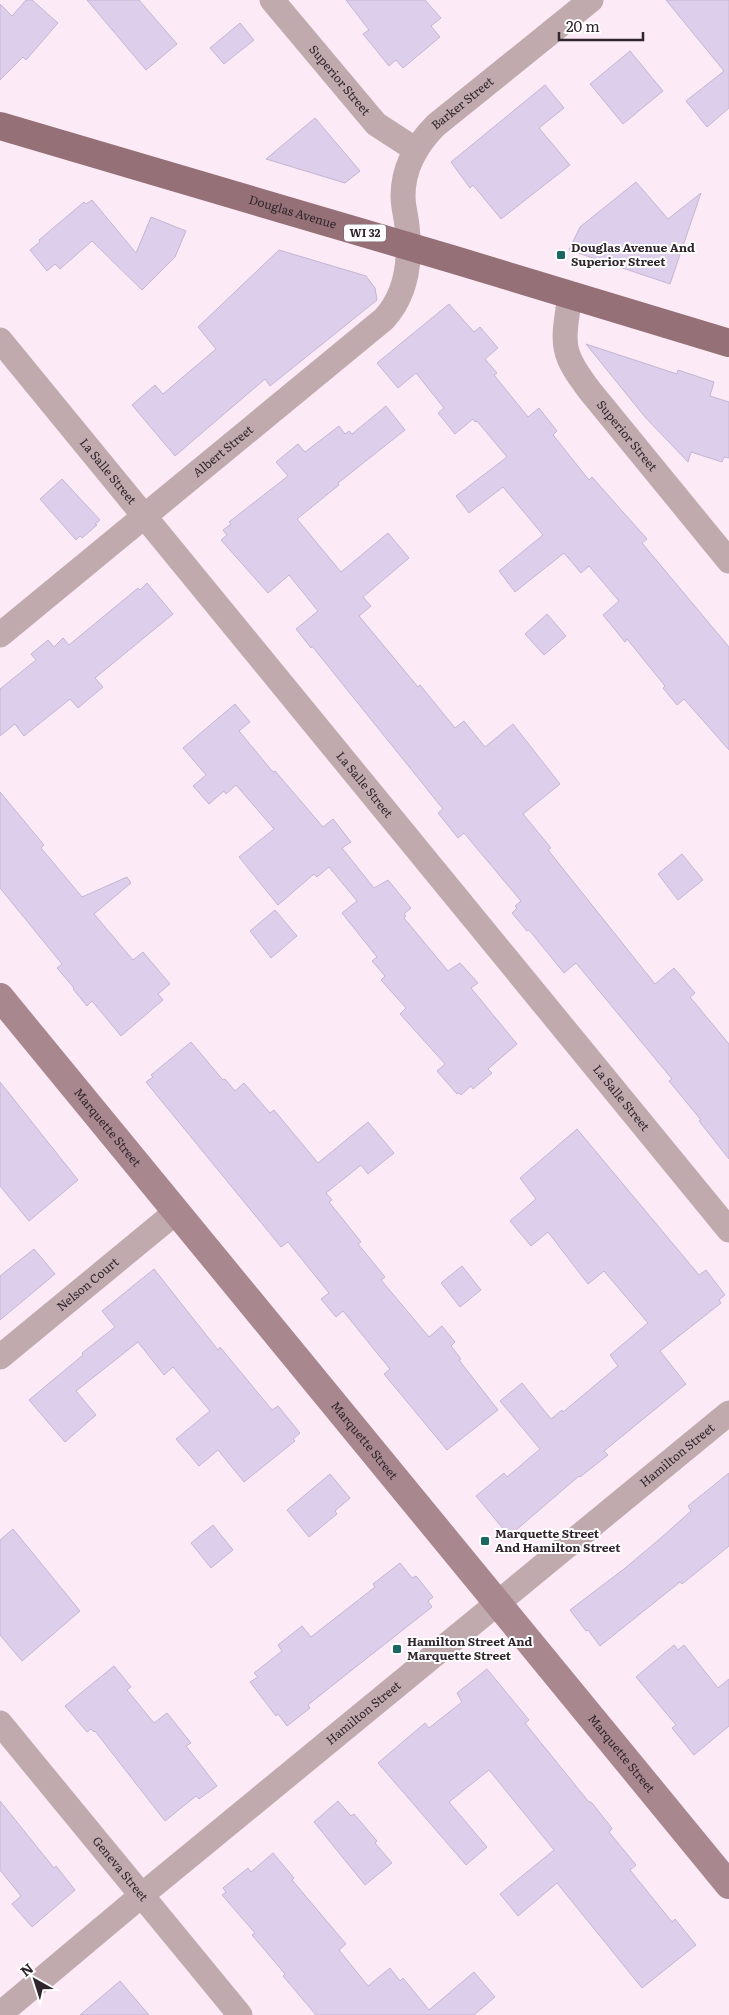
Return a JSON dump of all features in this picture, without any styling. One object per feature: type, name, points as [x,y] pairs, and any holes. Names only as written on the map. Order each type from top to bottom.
[{"type":"main road","name":"Douglas Avenue","points":[[0,126],[409,246],[729,343]]},
{"type":"street","name":"Superior Street","points":[[272,0],[376,124],[416,150]]},
{"type":"street","name":"Barker Street","points":[[409,246],[404,191],[408,166],[425,137],[436,125],[591,0]]},
{"type":"street","name":"Albert Street","points":[[0,635],[384,319],[395,305],[404,285],[408,271],[409,246]]},
{"type":"street","name":"Superior Street","points":[[570,296],[564,344],[573,369],[729,561]]},
{"type":"street","name":"La Salle Street","points":[[0,340],[143,517],[729,1230]]},
{"type":"street","name":"Marquette Street","points":[[0,997],[729,1884]]},
{"type":"street","name":"Nelson Court","points":[[0,1357],[176,1212]]},
{"type":"street","name":"Hamilton Street","points":[[0,2014],[729,1413]]},
{"type":"street","name":"Geneva Street","points":[[0,1723],[240,2015]]},
{"type":"building","points":[[26,0],[32,0],[58,23],[26,60],[23,57],[0,80],[0,4],[12,16]]},
{"type":"building","points":[[87,0],[139,0],[177,44],[146,70]]},
{"type":"building","points":[[346,0],[425,0],[441,18],[431,26],[440,37],[403,68],[396,60],[389,66],[363,34],[369,30]]},
{"type":"building","points":[[666,0],[729,0],[729,108],[707,127],[686,101],[724,71]]},
{"type":"building","points":[[240,23],[254,40],[224,64],[210,48]]},
{"type":"building","points":[[630,51],[663,91],[623,124],[590,84]]},
{"type":"building","points":[[545,85],[564,108],[539,128],[570,165],[501,219],[473,185],[470,188],[451,162]]},
{"type":"building","points":[[315,118],[360,171],[345,183],[266,159]]},
{"type":"building","points":[[636,182],[668,219],[701,193],[670,284],[569,250],[580,227]]},
{"type":"building","points":[[92,200],[136,253],[151,217],[186,231],[175,257],[142,290],[92,241],[60,269],[55,264],[47,271],[30,250],[84,202],[86,204]]},
{"type":"building","points":[[279,250],[366,276],[375,288],[377,300],[270,386],[265,379],[175,456],[132,405],[155,385],[163,394],[216,349],[198,327]]},
{"type":"building","points":[[449,304],[474,332],[480,327],[498,348],[485,359],[497,373],[494,375],[528,417],[539,408],[557,431],[553,435],[589,480],[592,477],[647,539],[642,543],[729,647],[729,750],[684,699],[677,705],[663,688],[665,686],[627,639],[625,642],[603,615],[619,601],[589,566],[581,573],[564,553],[515,592],[499,571],[543,535],[503,487],[469,513],[456,496],[507,457],[477,421],[475,422],[473,419],[455,434],[438,413],[444,408],[416,373],[398,388],[377,363]]},
{"type":"building","points":[[586,344],[677,374],[678,370],[714,382],[710,396],[729,402],[729,458],[724,457],[722,462],[691,452],[688,462],[645,417]]},
{"type":"building","points":[[386,406],[405,430],[338,483],[339,485],[297,519],[341,572],[388,533],[409,558],[363,597],[371,606],[359,616],[455,728],[464,721],[485,747],[513,724],[560,784],[523,814],[551,848],[548,850],[655,984],[674,968],[695,993],[690,997],[729,1044],[729,1159],[699,1121],[701,1120],[669,1081],[672,1079],[576,963],[564,973],[529,930],[527,931],[512,913],[517,908],[515,906],[521,901],[464,833],[458,838],[438,813],[443,809],[312,646],[311,648],[296,629],[318,611],[289,575],[268,593],[221,540],[227,535],[223,530],[231,524],[229,522],[288,476],[276,462],[298,444],[305,452],[339,426],[345,434],[349,431],[352,434]]},
{"type":"building","points":[[62,479],[100,520],[82,538],[80,536],[76,540],[40,499]]},
{"type":"building","points":[[147,583],[173,614],[95,678],[103,687],[78,708],[70,699],[24,736],[15,724],[0,736],[0,689],[36,660],[31,654],[48,640],[54,647],[63,638],[69,645],[138,588],[140,590]]},
{"type":"building","points":[[547,614],[566,636],[544,655],[525,634]]},
{"type":"building","points":[[235,704],[250,722],[239,731],[273,772],[275,771],[323,827],[333,819],[351,842],[342,848],[374,888],[388,880],[411,908],[404,914],[406,916],[404,918],[448,971],[460,963],[478,983],[471,988],[517,1044],[488,1069],[492,1073],[473,1089],[471,1086],[461,1095],[457,1094],[437,1071],[445,1064],[400,1014],[406,1008],[381,980],[385,976],[372,961],[377,957],[342,913],[357,901],[329,867],[317,877],[314,874],[278,905],[239,857],[274,829],[236,785],[226,794],[224,791],[209,804],[193,786],[206,775],[183,748]]},
{"type":"building","points":[[0,792],[44,845],[41,848],[82,897],[127,877],[131,883],[94,914],[133,960],[143,952],[170,984],[158,994],[163,1000],[121,1036],[92,1001],[87,1006],[73,989],[57,968],[62,964],[0,888]]},
{"type":"building","points":[[682,854],[703,880],[678,900],[658,874]]},
{"type":"building","points":[[275,910],[297,936],[271,958],[250,931]]},
{"type":"building","points":[[191,1042],[223,1080],[225,1079],[235,1091],[244,1083],[270,1113],[274,1110],[318,1163],[368,1122],[394,1153],[368,1174],[361,1165],[326,1193],[332,1200],[329,1202],[361,1242],[358,1244],[385,1277],[381,1280],[429,1337],[442,1326],[455,1342],[451,1346],[461,1359],[459,1360],[498,1410],[447,1450],[384,1374],[390,1369],[343,1311],[336,1317],[321,1299],[329,1293],[288,1242],[281,1247],[146,1082],[153,1077],[151,1075]]},
{"type":"building","points":[[0,1082],[78,1180],[29,1221],[0,1186]]},
{"type":"building","points":[[577,1129],[699,1275],[706,1270],[725,1295],[719,1300],[721,1303],[660,1351],[686,1384],[604,1451],[608,1455],[579,1476],[509,1536],[476,1496],[504,1473],[507,1477],[540,1449],[500,1401],[522,1383],[551,1419],[562,1410],[563,1412],[618,1366],[610,1355],[648,1323],[604,1271],[588,1284],[548,1232],[531,1246],[510,1221],[536,1199],[520,1178]]},
{"type":"building","points":[[34,1249],[55,1274],[0,1320],[0,1276]]},
{"type":"building","points":[[462,1266],[481,1290],[460,1307],[441,1283]]},
{"type":"building","points":[[154,1269],[218,1350],[220,1347],[272,1410],[278,1406],[300,1433],[293,1439],[295,1441],[244,1482],[218,1450],[199,1466],[176,1439],[210,1411],[173,1367],[164,1375],[138,1342],[76,1391],[96,1415],[65,1442],[29,1400],[83,1355],[82,1353],[115,1327],[102,1311]]},
{"type":"building","points":[[729,1473],[729,1546],[682,1584],[680,1582],[600,1646],[570,1610],[662,1537],[691,1511],[688,1506]]},
{"type":"building","points":[[330,1474],[350,1498],[335,1511],[337,1514],[309,1537],[287,1510]]},
{"type":"building","points":[[213,1525],[233,1550],[211,1568],[191,1543]]},
{"type":"building","points":[[13,1529],[80,1611],[22,1661],[0,1635],[0,1540]]},
{"type":"building","points":[[400,1563],[412,1578],[416,1576],[433,1597],[428,1601],[432,1607],[308,1705],[310,1708],[287,1726],[278,1714],[276,1716],[250,1682],[258,1677],[254,1673],[282,1651],[278,1645],[302,1626],[311,1637],[375,1587],[373,1584]]},
{"type":"building","points":[[674,1645],[678,1650],[684,1645],[718,1688],[729,1679],[729,1726],[694,1755],[672,1728],[676,1725],[636,1677]]},
{"type":"building","points":[[114,1666],[131,1687],[127,1690],[154,1723],[167,1713],[191,1743],[186,1746],[217,1786],[199,1799],[196,1796],[165,1821],[95,1731],[91,1729],[87,1732],[65,1706]]},
{"type":"building","points":[[487,1669],[529,1720],[525,1723],[611,1827],[612,1829],[609,1832],[636,1865],[630,1870],[672,1922],[675,1919],[696,1945],[642,1988],[557,1883],[518,1916],[500,1894],[554,1850],[489,1770],[449,1802],[487,1847],[466,1865],[378,1763],[425,1723],[429,1728],[462,1702],[457,1693]]},
{"type":"building","points":[[0,1801],[54,1868],[56,1866],[75,1890],[32,1927],[12,1904],[21,1896],[0,1870]]},
{"type":"building","points":[[338,1801],[351,1816],[354,1814],[377,1841],[375,1843],[392,1863],[365,1885],[314,1822]]},
{"type":"building","points":[[273,1853],[294,1878],[292,1880],[346,1944],[339,1950],[368,1986],[390,1968],[400,1981],[403,1978],[429,2010],[474,1972],[495,1997],[474,2015],[316,2015],[252,1935],[255,1933],[222,1895],[226,1892],[223,1888],[248,1868],[251,1872]]},
{"type":"building","points":[[120,1981],[149,2015],[80,2015]]},
{"type":"place","name":"Douglas Avenue And Superior Street","points":[[561,255]]},
{"type":"place","name":"Marquette Street And Hamilton Street","points":[[485,1541]]},
{"type":"place","name":"Hamilton Street And Marquette Street","points":[[397,1649]]}]
